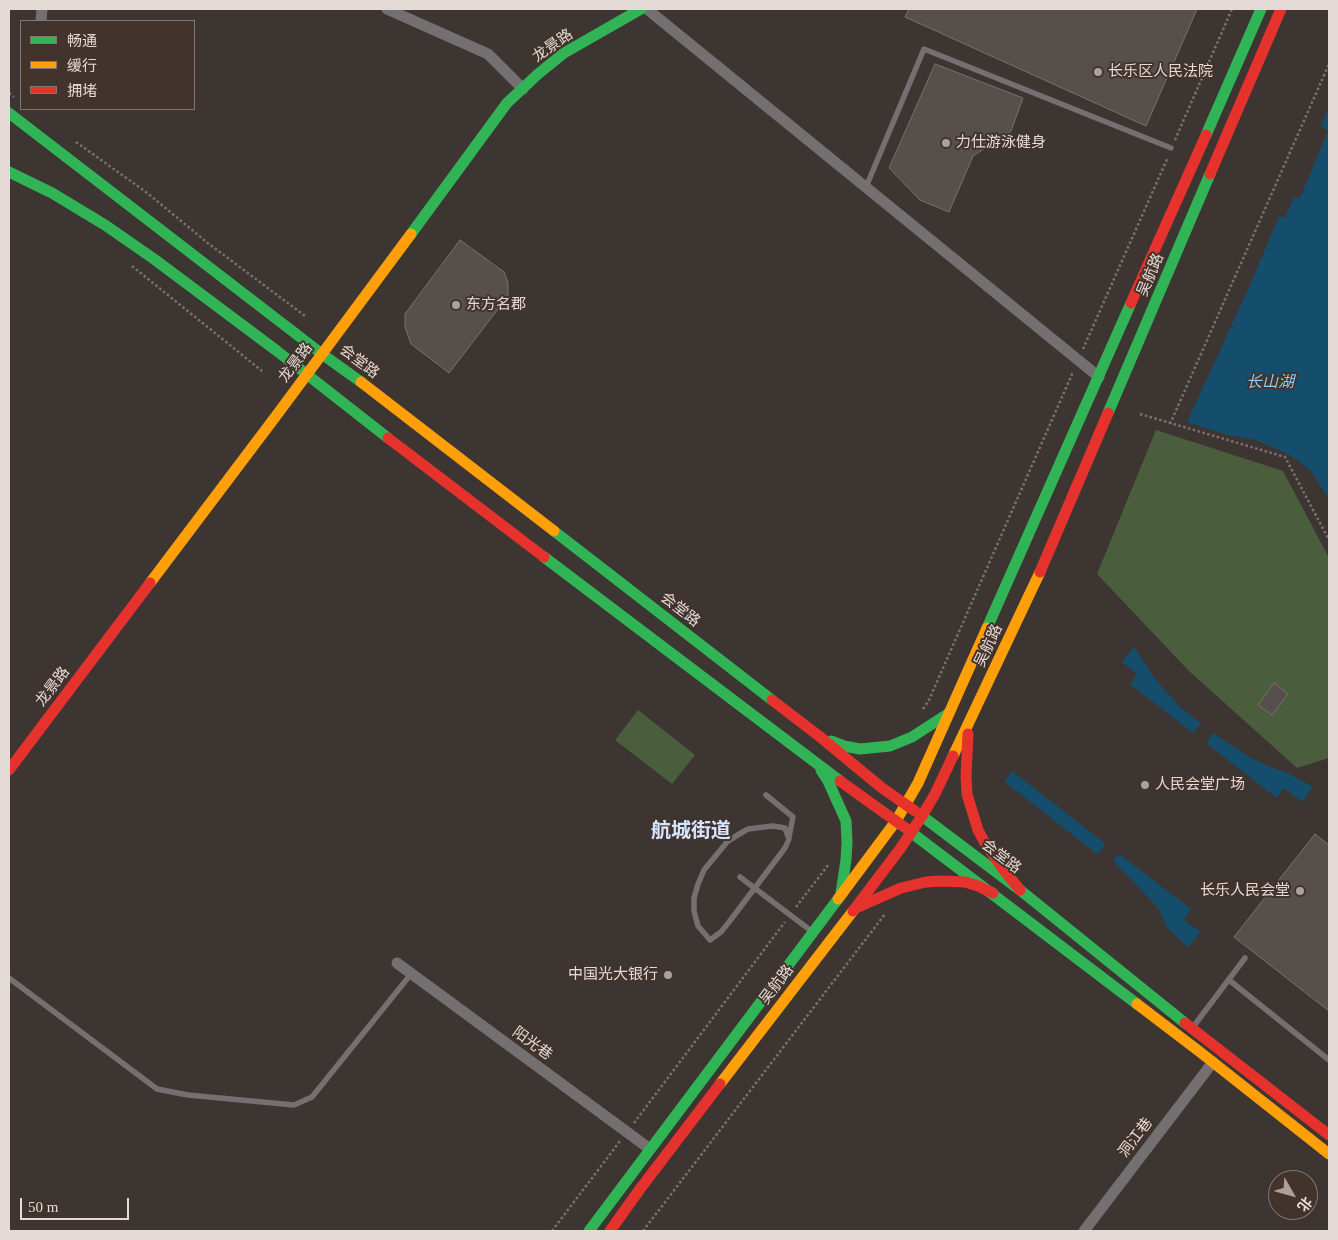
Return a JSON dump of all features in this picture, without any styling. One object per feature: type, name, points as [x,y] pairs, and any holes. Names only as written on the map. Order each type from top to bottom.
[{"type":"main road","name":"龙景路","points":[[9,770],[322,354],[507,103],[564,53],[641,9]]},
{"type":"main road","name":"吴航路","points":[[589,1231],[840,899],[896,821],[918,783],[1261,9]]},
{"type":"main road","name":"吴航路","points":[[610,1231],[912,833],[935,794],[1034,585],[1282,9]]},
{"type":"main road","name":"会堂路","points":[[9,113],[322,354],[351,374],[819,736],[882,788],[1020,890],[1329,1135]]},
{"type":"main road","points":[[9,172],[52,193],[105,226],[178,277],[817,764],[993,894],[1213,1062],[1329,1154]]},
{"type":"main road","points":[[819,736],[860,750],[890,746],[912,737],[950,713]]},
{"type":"main road","points":[[969,722],[966,776],[967,794],[974,818],[985,844],[1020,890]]},
{"type":"main road","points":[[817,764],[838,800],[846,821],[846,860],[840,899]]},
{"type":"main road","points":[[854,908],[901,888],[926,882],[965,882],[993,894]]},
{"type":"street","points":[[387,9],[488,54],[522,88]]},
{"type":"street","points":[[647,9],[1099,377]]},
{"type":"street","name":"阳光巷","points":[[397,963],[650,1149]]},
{"type":"street","name":"洞江巷","points":[[1084,1231],[1213,1062]]},
{"type":"lane","points":[[866,187],[924,49],[1171,148]]},
{"type":"lane","points":[[766,795],[793,816],[789,839],[785,848],[729,922],[710,940],[698,926],[694,910],[694,898],[704,870],[727,842],[748,829],[773,826],[786,828],[789,839]]},
{"type":"lane","points":[[740,877],[814,933]]},
{"type":"lane","points":[[1192,1028],[1245,958]]},
{"type":"lane","points":[[9,978],[157,1088],[188,1095],[294,1105],[312,1097],[411,974]]},
{"type":"lane","points":[[1229,980],[1329,1060]]},
{"type":"path","points":[[921,712],[929,700],[1232,9]]},
{"type":"path","points":[[1170,424],[1329,64]]},
{"type":"path","points":[[69,137],[146,192],[209,244],[305,316]]},
{"type":"path","points":[[128,263],[262,371]]},
{"type":"path","points":[[1140,414],[1284,457],[1329,540]]},
{"type":"path","points":[[552,1231],[829,863]]},
{"type":"path","points":[[643,1231],[887,912]]},
{"type":"green space","points":[[1156,430],[1283,471],[1329,558],[1329,758],[1297,768],[1189,671],[1097,574]]},
{"type":"green space","points":[[638,710],[695,755],[672,784],[615,740]]},
{"type":"water","name":"长山湖","points":[[1329,106],[1329,499],[1311,471],[1296,459],[1256,440],[1228,435],[1187,422],[1250,285],[1279,216],[1285,218],[1294,197],[1300,198],[1328,131],[1321,126]]},
{"type":"water","points":[[1134,647],[1155,679],[1181,708],[1201,723],[1193,733],[1130,684],[1137,674],[1122,662]]},
{"type":"water","points":[[1213,733],[1251,758],[1286,772],[1313,787],[1302,802],[1284,788],[1277,798],[1206,743]]},
{"type":"water","points":[[1012,771],[1106,844],[1097,854],[1005,782]]},
{"type":"water","points":[[1119,854],[1191,909],[1184,920],[1201,932],[1188,947],[1167,928],[1159,909],[1113,861]]},
{"type":"building","name":"长乐区人民法院","points":[[909,9],[1197,9],[1146,126],[905,17]]},
{"type":"building","name":"力仕游泳健身","points":[[935,64],[1023,98],[1011,131],[973,156],[949,212],[920,200],[889,168]]},
{"type":"building","name":"东方名郡","points":[[460,240],[504,272],[508,283],[508,296],[449,373],[411,344],[405,327],[405,314]]},
{"type":"building","points":[[1274,683],[1288,694],[1272,715],[1258,705]]},
{"type":"building","name":"长乐人民会堂","points":[[1315,834],[1329,845],[1329,1011],[1234,937]]},
{"type":"traffic: fast","points":[[411,234],[507,103],[564,53],[641,9]]},
{"type":"traffic: fast","points":[[1206,135],[1261,9]]},
{"type":"traffic: fast","points":[[9,113],[361,382]]},
{"type":"traffic: fast","points":[[9,172],[52,193],[105,225],[154,259],[277,351],[388,438]]},
{"type":"traffic: fast","points":[[1108,413],[1210,174]]},
{"type":"traffic: fast","points":[[987,628],[1131,303]]},
{"type":"traffic: fast","points":[[554,531],[772,700]]},
{"type":"traffic: fast","points":[[544,557],[840,781]]},
{"type":"traffic: fast","points":[[831,741],[860,749],[890,746],[912,737],[949,713]]},
{"type":"traffic: fast","points":[[821,770],[846,821],[846,860],[841,893]]},
{"type":"traffic: fast","points":[[922,816],[1020,890],[1185,1023]]},
{"type":"traffic: fast","points":[[912,833],[1137,1004]]},
{"type":"traffic: fast","points":[[589,1231],[838,899]]},
{"type":"traffic: slow","points":[[150,583],[411,234]]},
{"type":"traffic: slow","points":[[361,382],[554,531]]},
{"type":"traffic: slow","points":[[953,756],[1040,572]]},
{"type":"traffic: slow","points":[[838,899],[896,821],[918,783],[987,628]]},
{"type":"traffic: slow","points":[[720,1084],[853,911]]},
{"type":"traffic: slow","points":[[1137,1004],[1329,1154]]},
{"type":"traffic: jam","points":[[1210,174],[1281,9]]},
{"type":"traffic: jam","points":[[1131,303],[1206,135]]},
{"type":"traffic: jam","points":[[1040,572],[1108,413]]},
{"type":"traffic: jam","points":[[388,438],[544,557]]},
{"type":"traffic: jam","points":[[9,770],[150,583]]},
{"type":"traffic: jam","points":[[772,700],[882,788],[915,811]]},
{"type":"traffic: jam","points":[[968,734],[967,794],[978,830],[1003,869],[1020,890]]},
{"type":"traffic: jam","points":[[853,911],[900,849],[922,816],[953,756]]},
{"type":"traffic: jam","points":[[840,781],[907,829]]},
{"type":"traffic: jam","points":[[856,908],[901,888],[926,882],[965,882],[993,893]]},
{"type":"traffic: jam","points":[[1185,1023],[1329,1135]]},
{"type":"traffic: jam","points":[[610,1231],[720,1084]]},
{"type":"place","name":"长乐区人民法院","points":[[1098,72]]},
{"type":"place","name":"力仕游泳健身","points":[[946,143]]},
{"type":"place","name":"东方名郡","points":[[456,305]]},
{"type":"place","name":"人民会堂广场","points":[[1145,785]]},
{"type":"place","name":"长乐人民会堂","points":[[1300,891]]},
{"type":"place","name":"中国光大银行","points":[[668,975]]},
{"type":"district","name":"航城街道","points":[[691,832]]}]
